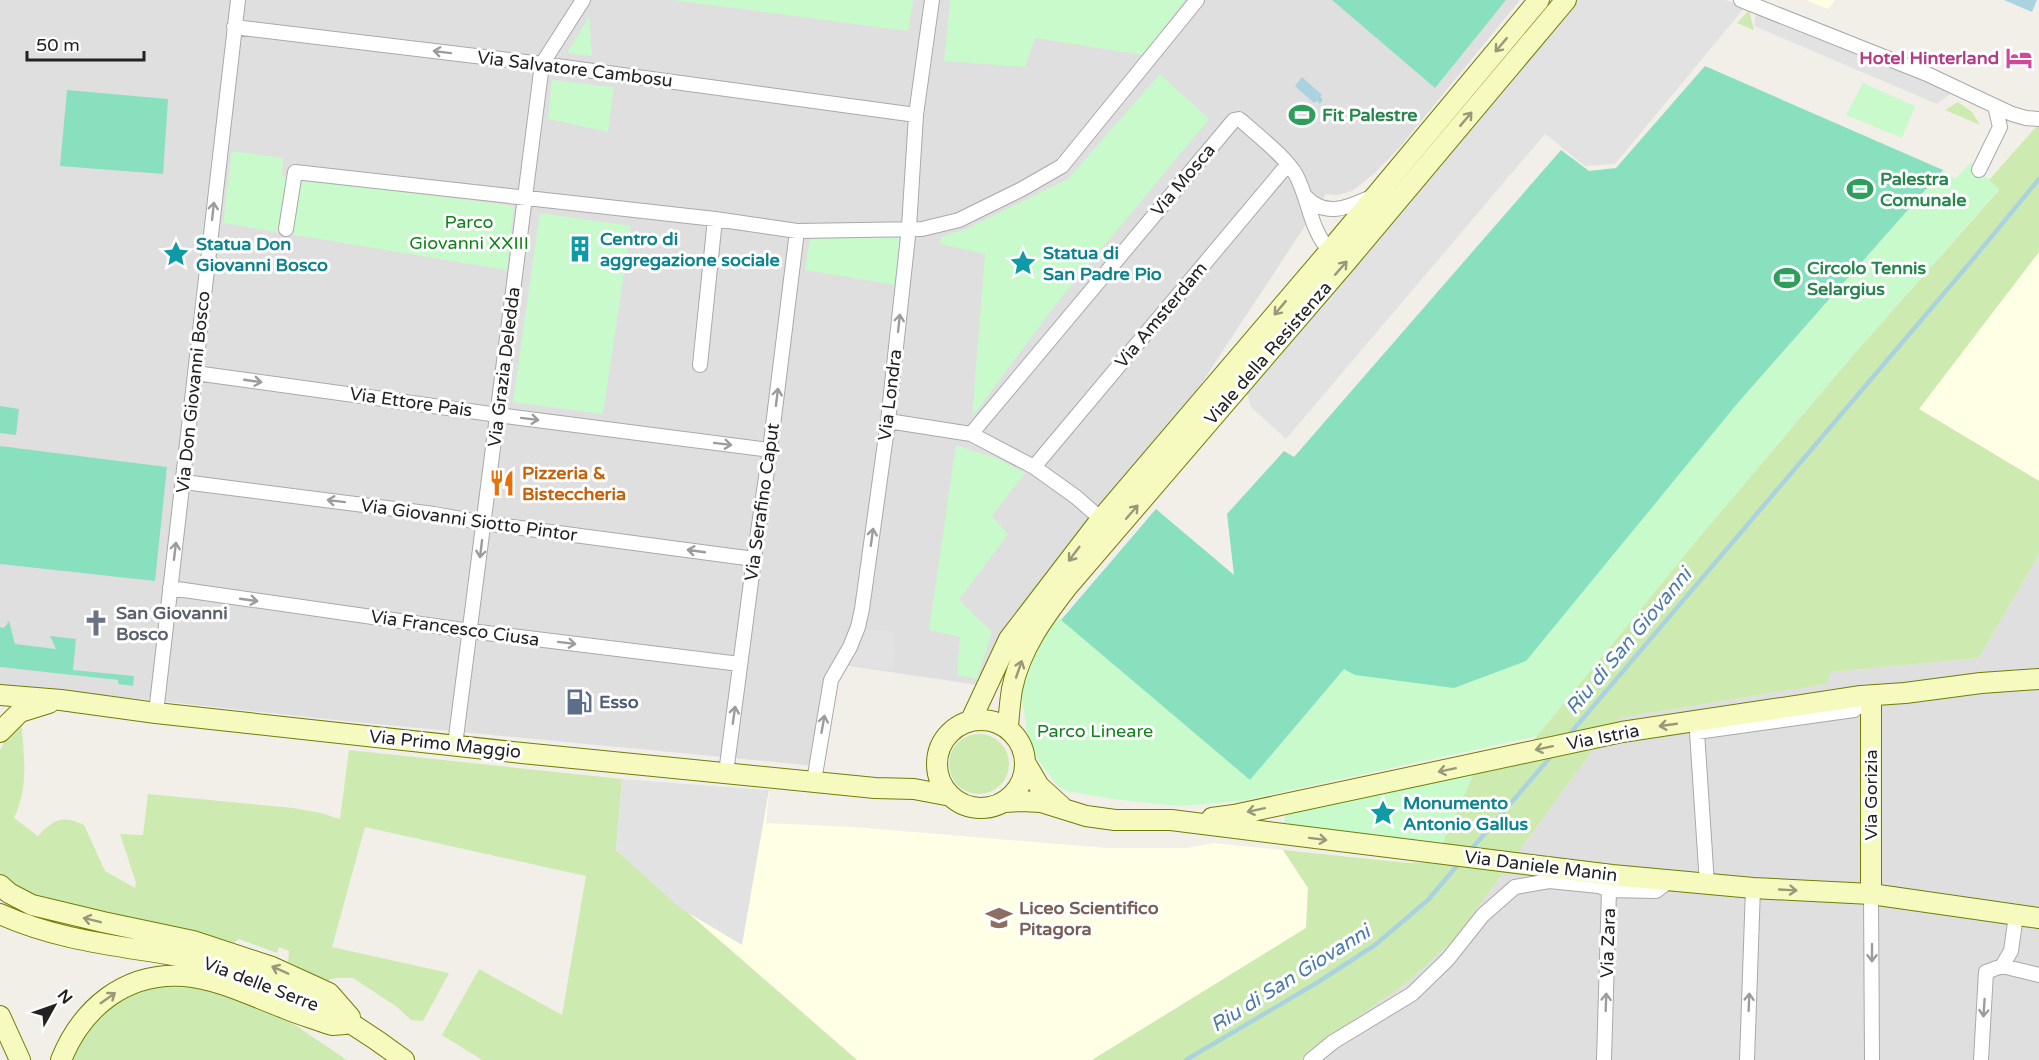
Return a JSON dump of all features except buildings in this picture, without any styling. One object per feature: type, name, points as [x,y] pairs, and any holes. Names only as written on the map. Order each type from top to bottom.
[{"type":"main road","name":"Viale della Resistenza","points":[[971,720],[1009,639],[1101,519],[1539,0]]},
{"type":"main road","name":"Viale della Resistenza","points":[[1008,726],[1012,688],[1026,648],[1041,621],[1068,586],[1347,261],[1566,0]]},
{"type":"main road","name":"Via Istria","points":[[1171,820],[1234,815],[1622,732],[1861,696],[2039,679]]},
{"type":"main road","name":"Via Primo Maggio","points":[[0,694],[455,745],[875,788],[914,789],[951,796]]},
{"type":"main road","name":"Via Gorizia","points":[[1871,696],[1871,894]]},
{"type":"main road","points":[[0,732],[20,712],[61,700]]},
{"type":"main road","points":[[971,720],[990,720],[1008,726],[1023,749],[1026,764],[1023,779],[1015,793],[1004,802],[990,807],[976,808],[963,804],[951,796],[942,785],[937,772],[937,758],[941,744],[949,732],[971,720]]},
{"type":"main road","name":"Via Primo Maggio","points":[[890,788],[916,777],[937,758]]},
{"type":"main road","name":"Via Daniele Manin","points":[[1026,764],[1039,786],[1066,810]]},
{"type":"main road","name":"Via Daniele Manin","points":[[1004,802],[1041,802],[1086,816],[1115,820],[1171,820],[1612,875],[1753,888],[1871,894],[2039,918]]},
{"type":"main road","points":[[0,885],[9,894],[32,905],[194,941],[272,967],[329,993],[356,1026]]},
{"type":"main road","name":"Via delle Serre","points":[[0,914],[35,928],[101,945],[195,959],[265,981],[312,1001],[356,1026],[404,1060]]},
{"type":"main road","points":[[61,1060],[78,1026],[100,1002],[127,987],[154,978],[170,976],[185,976],[219,983],[332,1025],[356,1026]]},
{"type":"main road","points":[[0,1016],[20,1060]]},
{"type":"street","name":"Via Don Giovanni Bosco","points":[[156,713],[238,0]]},
{"type":"street","name":"Via Grazia Deledda","points":[[455,745],[542,64],[584,0]]},
{"type":"street","name":"Via Londra","points":[[814,781],[831,680],[850,647],[862,609],[888,421],[909,227],[916,115],[932,0]]},
{"type":"street","points":[[286,229],[295,172],[715,219],[797,231],[922,228],[959,220],[1062,166],[1197,0]]},
{"type":"street","points":[[1741,0],[1927,74],[2012,114],[2039,119]]},
{"type":"street","name":"Via Salvatore Cambosu","points":[[234,27],[542,64],[916,115]]},
{"type":"street","points":[[1979,170],[2000,127],[1995,106]]},
{"type":"street","name":"Via Mosca","points":[[971,434],[1234,120],[1239,119],[1243,122],[1288,164],[1296,175],[1321,241],[1331,249]]},
{"type":"street","name":"Via Amsterdam","points":[[1034,467],[1288,164]]},
{"type":"street","points":[[1305,196],[1318,207],[1337,209],[1350,207],[1375,195]]},
{"type":"street","points":[[700,364],[715,219]]},
{"type":"street","name":"Via Serafino Caput","points":[[726,773],[797,231]]},
{"type":"street","name":"Via Ettore Pais","points":[[195,373],[770,450]]},
{"type":"street","points":[[888,421],[971,434],[1034,467],[1076,497],[1101,519]]},
{"type":"street","name":"Via Giovanni Siotto Pintor","points":[[184,482],[435,514],[484,523],[753,559]]},
{"type":"street","name":"Via Francesco Ciusa","points":[[170,588],[470,631],[740,664]]},
{"type":"street","points":[[1707,884],[1697,732],[1854,710],[1871,696]]},
{"type":"street","name":"Via Zara","points":[[1604,1060],[1609,890],[1656,891],[1669,880]]},
{"type":"street","points":[[1311,1060],[1333,1042],[1412,994],[1448,959],[1483,915],[1515,887],[1549,881],[1599,886],[1609,890]]},
{"type":"street","points":[[1746,1060],[1753,888]]},
{"type":"street","points":[[1871,894],[1872,1060]]},
{"type":"street","points":[[2002,966],[2011,951],[2016,915]]},
{"type":"street","points":[[1981,1060],[1986,972],[2002,966],[2039,975]]},
{"type":"shaded area","points":[[0,0],[1520,0],[1399,148],[1375,173],[1352,191],[1337,195],[1326,194],[1109,524],[978,685],[843,665],[816,766],[355,722],[0,684]]},
{"type":"shaded area","points":[[1577,0],[1726,0],[1745,7],[1615,164],[1585,166],[1545,134],[1286,439],[1251,407],[1246,391]]},
{"type":"shaded area","points":[[1806,0],[1835,0],[1828,9]]},
{"type":"shaded area","points":[[1756,12],[1953,92],[1937,104],[1754,26]]},
{"type":"shaded area","points":[[2039,245],[2039,481],[1919,409]]},
{"type":"shaded area","points":[[2039,554],[2039,1060],[1301,1060],[1326,1039],[1404,985],[1454,940],[1595,747],[1620,718],[1825,684],[1830,672],[1979,658]]},
{"type":"shaded area","points":[[866,629],[895,632],[893,671],[848,664]]},
{"type":"shaded area","name":"Liceo Scientifico Pitagora","points":[[622,779],[769,790],[766,823],[853,827],[1107,848],[1186,848],[1213,843],[1283,850],[1308,888],[1306,928],[1092,1060],[857,1060],[616,850]]},
{"type":"shaded area","points":[[622,779],[769,790],[742,945],[680,908],[616,850]]},
{"type":"green space","points":[[672,0],[913,0],[908,31]]},
{"type":"green space","points":[[950,0],[1185,0],[1143,55],[1035,38],[1025,67],[944,61]]},
{"type":"green space","points":[[1332,0],[1506,0],[1435,88]]},
{"type":"green space","points":[[1749,10],[1754,30],[1737,23]]},
{"type":"green space","points":[[589,17],[592,56],[567,53]]},
{"type":"green space","points":[[1705,66],[1943,170],[1736,405],[1526,661],[1454,688],[1355,675],[1344,669],[1250,780],[1061,620],[1156,509],[1234,575],[1227,514],[1284,451],[1294,457],[1561,150],[1589,171],[1616,168]]},
{"type":"green space","points":[[1160,74],[1209,119],[1056,304],[972,417],[985,254],[940,244],[941,237],[966,229],[1068,179]]},
{"type":"green space","points":[[552,80],[614,87],[608,132],[548,119]]},
{"type":"green space","points":[[1863,83],[1915,106],[1902,138],[1846,115]]},
{"type":"green space","points":[[67,90],[168,99],[163,174],[60,166]]},
{"type":"green space","points":[[1958,102],[1972,112],[1980,125],[1945,110]]},
{"type":"green space","points":[[2036,127],[2039,127],[2039,252],[1919,409],[2039,481],[2039,554],[1979,658],[1831,672],[1826,684],[1620,718],[1595,747],[1454,940],[1404,985],[1326,1039],[1301,1060],[1092,1060],[1306,928],[1308,888],[1283,850],[1408,863],[1434,862],[1475,771],[1509,767],[1537,736],[1696,541],[1854,354],[1999,190],[1989,180]]},
{"type":"green space","name":"Parco Giovanni XXIII","points":[[232,151],[283,158],[282,176],[514,206],[507,270],[223,223]]},
{"type":"green space","name":"Parco Lineare","points":[[1971,162],[1999,189],[1854,354],[1696,541],[1537,736],[1241,801],[1179,806],[1111,799],[1067,791],[1058,786],[1038,760],[1027,731],[1021,693],[1037,650],[1059,618],[1250,780],[1344,669],[1736,405],[1943,170],[1955,179]]},
{"type":"green space","points":[[540,213],[631,226],[603,414],[513,402]]},
{"type":"green space","points":[[900,236],[896,285],[805,270],[810,238]]},
{"type":"green space","points":[[0,406],[19,409],[16,435],[0,433]]},
{"type":"green space","points":[[956,445],[996,458],[1025,473],[992,516],[1008,534],[959,600],[992,632],[977,679],[957,675],[960,637],[929,630]]},
{"type":"green space","points":[[0,446],[167,467],[155,581],[0,564]]},
{"type":"green space","points":[[9,621],[15,644],[56,649],[50,636],[76,639],[73,670],[134,676],[133,686],[118,684],[118,680],[0,667],[0,627],[4,628]]},
{"type":"green space","points":[[21,721],[24,783],[14,818],[38,836],[59,820],[70,820],[84,825],[105,871],[135,888],[136,883],[120,834],[143,835],[148,794],[293,808],[340,819],[349,750],[622,779],[616,850],[857,1060],[482,1060],[442,1035],[479,969],[562,1015],[586,876],[365,827],[332,947],[449,973],[423,1021],[411,1020],[397,1007],[353,978],[336,978],[325,981],[288,962],[289,951],[279,947],[277,953],[239,939],[229,946],[31,894],[4,880],[0,874],[0,750]]},
{"type":"green space","points":[[979,734],[996,739],[1004,747],[1009,764],[1004,781],[996,789],[979,794],[962,789],[954,781],[949,764],[954,747],[962,739]]},
{"type":"green space","points":[[1475,771],[1443,842],[1283,827],[1286,814]]},
{"type":"green space","points":[[194,988],[219,994],[289,1021],[347,1060],[67,1060],[89,1022],[124,996],[143,989]]},
{"type":"water","points":[[2004,0],[2037,0],[2032,12]]},
{"type":"water","points":[[1302,77],[1322,95],[1320,97],[1323,99],[1320,104],[1317,101],[1314,103],[1295,86]]},
{"type":"waterway","name":"Riu di San Giovanni","points":[[1568,736],[2039,179]]},
{"type":"waterway","name":"Riu di San Giovanni","points":[[1469,852],[1553,754]]},
{"type":"waterway","name":"Riu di San Giovanni","points":[[1186,1060],[1315,984],[1375,945],[1428,900],[1461,861]]},
{"type":"place","name":"Hotel Hinterland","points":[[2019,58]]},
{"type":"place","name":"Fit Palestre","points":[[1302,115]]},
{"type":"place","name":"Palestra Comunale","points":[[1860,189]]},
{"type":"place","name":"Centro di aggregazione sociale","points":[[580,249]]},
{"type":"place","name":"Statua Don Giovanni Bosco","points":[[176,254]]},
{"type":"place","name":"Statua di San Padre Pio","points":[[1023,263]]},
{"type":"place","name":"Circolo Tennis Selargius","points":[[1787,278]]},
{"type":"place","name":"Pizzeria & Bisteccheria","points":[[502,483]]},
{"type":"place","name":"San Giovanni Bosco","points":[[96,623]]},
{"type":"place","name":"Esso","points":[[579,702]]},
{"type":"place","name":"Monumento Antonio Gallus","points":[[1383,813]]},
{"type":"place","name":"Liceo Scientifico Pitagora","points":[[999,918]]}]
